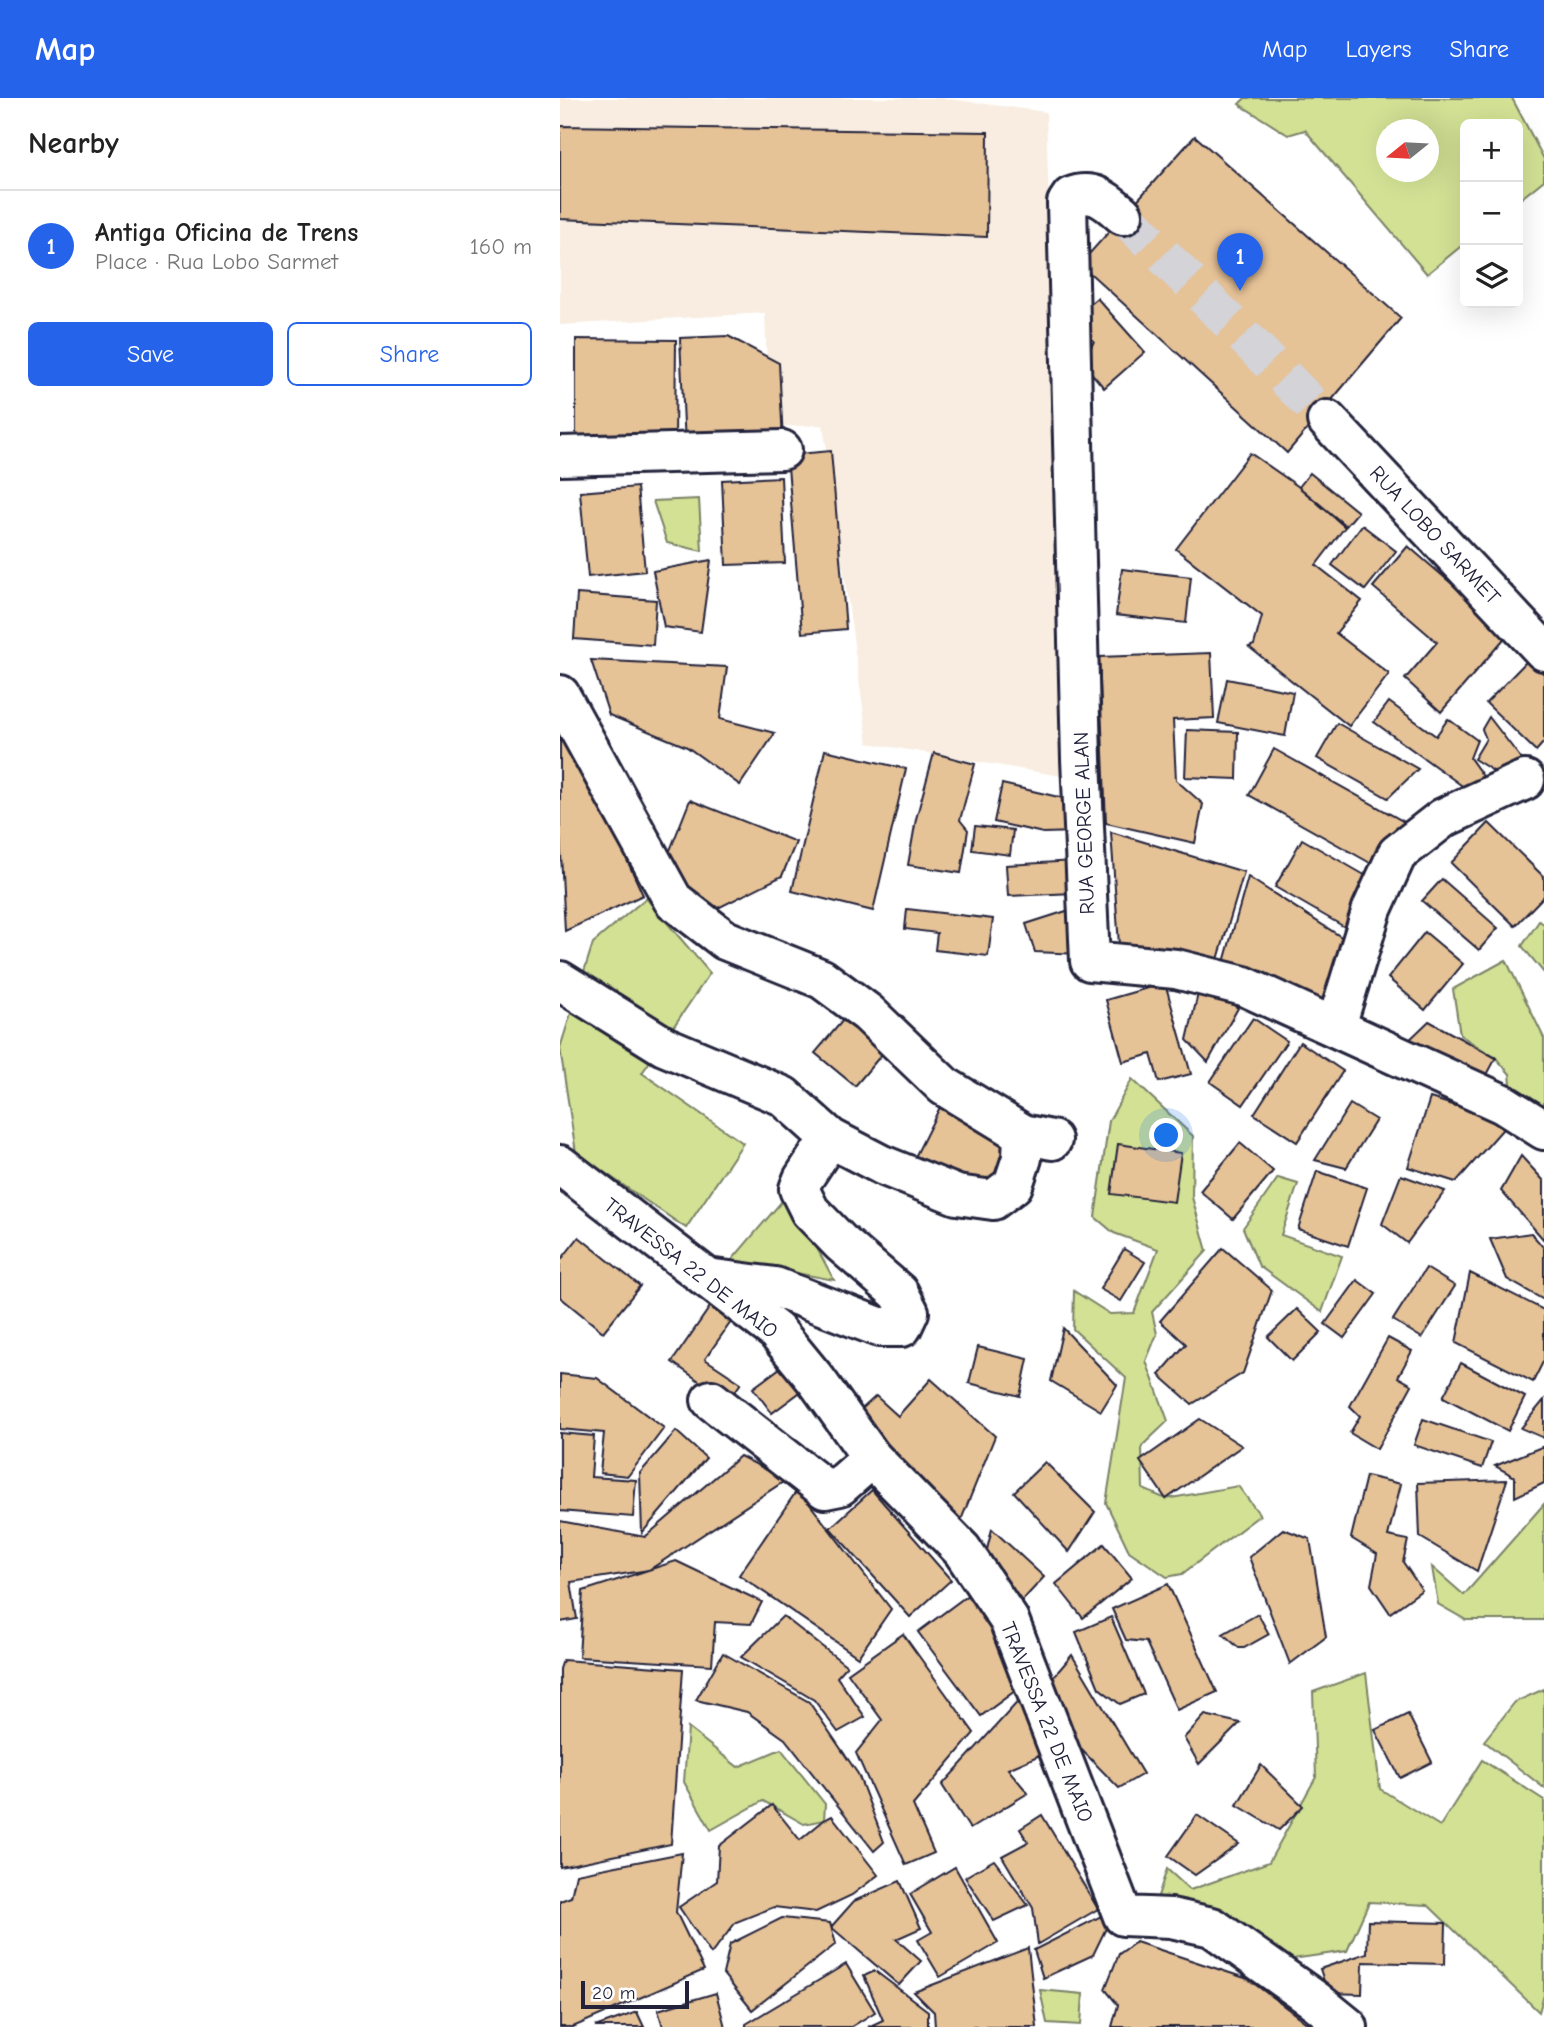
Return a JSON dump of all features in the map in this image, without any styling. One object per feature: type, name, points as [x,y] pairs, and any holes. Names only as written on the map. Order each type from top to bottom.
[{"type":"street","name":"RUA GEORGE ALAN","points":[[1123,215],[1105,198],[1090,193],[1072,197],[1067,203],[1069,359],[1090,961],[1176,969],[1244,986],[1503,1104],[1544,1130]]},
{"type":"street","name":"RUA LOBO SARMET","points":[[1327,419],[1544,651]]},
{"type":"street","points":[[560,456],[782,450]]},
{"type":"street","points":[[560,695],[673,900],[725,940],[822,979],[868,1013],[944,1086],[1038,1137],[1022,1158],[1013,1185],[993,1200],[957,1195],[882,1165],[830,1138],[783,1096],[664,1046],[560,981]]},
{"type":"street","points":[[1336,1026],[1372,909],[1397,854],[1443,818],[1538,777]]},
{"type":"street","points":[[705,1278],[775,1287],[879,1327],[902,1327],[909,1312],[899,1293],[841,1243],[810,1211],[799,1189],[830,1138]]},
{"type":"street","name":"TRAVESSA 22 DE MAIO","points":[[560,1165],[776,1331],[817,1381],[872,1458],[962,1550],[1009,1620],[1123,1916],[1171,1918],[1212,1927],[1348,2027]]},
{"type":"street","points":[[711,1400],[825,1489],[840,1486],[872,1458]]},
{"type":"shaded area","points":[[560,98],[941,98],[1046,112],[1067,777],[868,743],[823,425],[769,427],[765,313],[560,325]]},
{"type":"green space","points":[[1245,98],[1512,98],[1544,159],[1544,180],[1523,197],[1523,119],[1460,119],[1460,247],[1427,274],[1305,130],[1288,135],[1239,104]]},
{"type":"green space","points":[[699,499],[702,551],[667,543],[653,501]]},
{"type":"green space","points":[[646,898],[710,973],[642,1073],[743,1143],[686,1228],[576,1153],[560,1048],[593,943]]},
{"type":"green space","points":[[1539,921],[1544,924],[1544,973],[1522,946]]},
{"type":"green space","points":[[1506,960],[1544,1038],[1544,1112],[1512,1094],[1510,1074],[1496,1058],[1460,1035],[1453,989]]},
{"type":"green space","points":[[1132,1079],[1193,1136],[1192,1197],[1207,1251],[1152,1312],[1157,1334],[1146,1361],[1168,1421],[1142,1446],[1143,1489],[1166,1499],[1238,1486],[1260,1515],[1182,1574],[1167,1577],[1129,1551],[1106,1503],[1126,1378],[1073,1329],[1074,1291],[1110,1314],[1134,1313],[1158,1249],[1114,1233],[1095,1217],[1109,1121]]},
{"type":"green space","points":[[1278,1178],[1298,1184],[1281,1235],[1342,1256],[1322,1312],[1259,1266],[1243,1228]]},
{"type":"green space","points":[[788,1194],[834,1280],[731,1261]]},
{"type":"green space","points":[[1544,1504],[1544,1620],[1466,1620],[1438,1604],[1432,1567],[1464,1595]]},
{"type":"green space","points":[[1366,1673],[1380,1789],[1440,1826],[1482,1760],[1544,1800],[1544,1995],[1539,2012],[1428,1905],[1369,1902],[1347,1951],[1279,1961],[1249,1930],[1157,1899],[1167,1869],[1190,1890],[1269,1862],[1316,1777],[1313,1692]]},
{"type":"green space","points":[[1544,1689],[1544,1788],[1484,1741],[1515,1702]]},
{"type":"green space","points":[[688,1728],[738,1767],[781,1749],[825,1804],[824,1820],[804,1824],[763,1801],[711,1830],[684,1782]]},
{"type":"green space","points":[[1040,1990],[1083,1994],[1081,2025],[1047,2023]]},
{"type":"building","points":[[560,126],[988,132],[987,237],[560,219]]},
{"type":"building","points":[[1195,136],[1401,318],[1287,453],[1080,264]]},
{"type":"building","points":[[1097,298],[1145,352],[1104,388],[1084,364],[1094,341],[1085,332],[1090,323],[1080,312]]},
{"type":"building","points":[[728,336],[779,363],[783,441],[685,446],[680,338]]},
{"type":"building","points":[[576,339],[676,340],[675,440],[576,440]]},
{"type":"building","points":[[831,451],[846,629],[802,633],[787,455]]},
{"type":"building","points":[[1250,453],[1299,487],[1345,527],[1316,565],[1362,601],[1336,633],[1389,674],[1349,726],[1249,647],[1254,645],[1262,616],[1176,549]]},
{"type":"building","points":[[1310,473],[1358,512],[1346,526],[1299,487]]},
{"type":"building","points":[[781,477],[785,563],[726,565],[722,480]]},
{"type":"building","points":[[637,487],[645,571],[588,577],[580,492]]},
{"type":"building","points":[[1362,525],[1396,551],[1365,590],[1332,565]]},
{"type":"building","points":[[1408,546],[1509,633],[1441,712],[1405,679],[1437,642],[1373,587]]},
{"type":"building","points":[[711,560],[701,632],[664,627],[653,571]]},
{"type":"building","points":[[1122,569],[1191,577],[1186,623],[1116,615]]},
{"type":"building","points":[[577,594],[656,600],[653,645],[574,639]]},
{"type":"building","points":[[1211,653],[1214,718],[1173,720],[1176,780],[1203,804],[1195,843],[1106,823],[1099,657]]},
{"type":"building","points":[[1529,659],[1544,674],[1544,742],[1536,751],[1486,703]]},
{"type":"building","points":[[591,660],[727,667],[720,719],[775,733],[740,785],[687,747],[609,715]]},
{"type":"building","points":[[1227,679],[1293,692],[1285,736],[1218,723]]},
{"type":"building","points":[[1389,702],[1436,736],[1448,719],[1477,740],[1470,758],[1492,789],[1472,793],[1374,722]]},
{"type":"building","points":[[560,713],[643,895],[565,931],[560,834]]},
{"type":"building","points":[[1489,717],[1523,761],[1503,777],[1474,759],[1486,739],[1482,729]]},
{"type":"building","points":[[1337,723],[1418,769],[1388,798],[1317,758]]},
{"type":"building","points":[[1187,730],[1238,732],[1237,779],[1185,777]]},
{"type":"building","points":[[1274,749],[1406,823],[1381,869],[1249,795]]},
{"type":"building","points":[[825,750],[906,769],[873,911],[792,891]]},
{"type":"building","points":[[934,753],[975,764],[960,820],[968,830],[961,873],[908,865],[916,819]]},
{"type":"building","points":[[1002,784],[1076,801],[1076,832],[1043,833],[994,822]]},
{"type":"building","points":[[690,800],[796,842],[782,876],[708,913],[665,863]]},
{"type":"building","points":[[1489,823],[1544,877],[1544,896],[1515,926],[1451,863]]},
{"type":"building","points":[[975,826],[1013,830],[1010,855],[972,850]]},
{"type":"building","points":[[1111,832],[1244,872],[1214,973],[1119,945]]},
{"type":"building","points":[[1302,839],[1375,881],[1348,929],[1275,887]]},
{"type":"building","points":[[1073,861],[1074,893],[1008,896],[1006,865]]},
{"type":"building","points":[[1248,877],[1349,942],[1332,1005],[1221,973]]},
{"type":"building","points":[[1442,879],[1498,928],[1479,950],[1422,901]]},
{"type":"building","points":[[1082,906],[1080,954],[1035,952],[1026,924]]},
{"type":"building","points":[[907,909],[993,919],[988,956],[935,950],[937,933],[905,929]]},
{"type":"building","points":[[1425,932],[1463,964],[1425,1010],[1388,978]]},
{"type":"building","points":[[1165,983],[1191,1074],[1159,1082],[1151,1054],[1123,1062],[1106,1000]]},
{"type":"building","points":[[1200,985],[1238,1008],[1208,1062],[1187,1040]]},
{"type":"building","points":[[849,1013],[888,1047],[855,1086],[815,1053]]},
{"type":"building","points":[[1253,1018],[1287,1041],[1243,1105],[1210,1082]]},
{"type":"building","points":[[1429,1021],[1496,1058],[1481,1086],[1405,1044]]},
{"type":"building","points":[[1300,1042],[1343,1071],[1297,1142],[1254,1114]]},
{"type":"building","points":[[1430,1098],[1509,1122],[1456,1182],[1408,1167]]},
{"type":"building","points":[[1350,1104],[1376,1120],[1346,1168],[1315,1160]]},
{"type":"building","points":[[940,1107],[1017,1146],[992,1196],[915,1157]]},
{"type":"building","points":[[1240,1143],[1273,1171],[1233,1219],[1200,1191]]},
{"type":"building","points":[[1118,1144],[1181,1153],[1174,1202],[1111,1194]]},
{"type":"building","points":[[1521,1156],[1544,1181],[1544,1240],[1501,1191]]},
{"type":"building","points":[[1317,1171],[1367,1188],[1348,1246],[1298,1229]]},
{"type":"building","points":[[1401,1175],[1445,1191],[1407,1243],[1382,1224]]},
{"type":"building","points":[[1531,1233],[1544,1248],[1544,1300],[1507,1279],[1490,1239]]},
{"type":"building","points":[[579,1237],[640,1286],[603,1332],[560,1297],[560,1261]]},
{"type":"building","points":[[1223,1248],[1272,1290],[1243,1373],[1192,1404],[1159,1375],[1186,1344],[1160,1321]]},
{"type":"building","points":[[1124,1249],[1145,1262],[1121,1301],[1100,1289]]},
{"type":"building","points":[[1426,1268],[1455,1286],[1422,1338],[1393,1320]]},
{"type":"building","points":[[1470,1273],[1544,1310],[1544,1360],[1533,1382],[1456,1343]]},
{"type":"building","points":[[1357,1280],[1376,1294],[1344,1338],[1325,1324]]},
{"type":"building","points":[[712,1304],[733,1319],[705,1359],[741,1383],[728,1401],[672,1362]]},
{"type":"building","points":[[1297,1309],[1321,1332],[1292,1361],[1268,1337]]},
{"type":"building","points":[[1063,1328],[1117,1385],[1101,1411],[1051,1381]]},
{"type":"building","points":[[1388,1338],[1412,1351],[1398,1377],[1412,1385],[1377,1449],[1350,1433],[1360,1416],[1350,1406]]},
{"type":"building","points":[[978,1347],[1028,1359],[1020,1396],[969,1383]]},
{"type":"building","points":[[788,1362],[807,1387],[772,1413],[753,1388]]},
{"type":"building","points":[[1461,1363],[1525,1397],[1508,1431],[1443,1397]]},
{"type":"building","points":[[560,1374],[597,1378],[664,1428],[628,1476],[600,1473],[604,1433],[560,1429]]},
{"type":"building","points":[[931,1379],[995,1436],[955,1535],[853,1417],[876,1396],[898,1416]]},
{"type":"building","points":[[1544,1400],[1544,1438],[1521,1428]]},
{"type":"building","points":[[1200,1419],[1242,1446],[1166,1499],[1140,1461]]},
{"type":"building","points":[[1423,1419],[1491,1442],[1482,1468],[1414,1445]]},
{"type":"building","points":[[676,1431],[706,1458],[642,1533],[640,1473]]},
{"type":"building","points":[[560,1433],[594,1436],[591,1477],[636,1480],[633,1517],[560,1511]]},
{"type":"building","points":[[1544,1446],[1544,1483],[1515,1497],[1515,1477],[1495,1466]]},
{"type":"building","points":[[740,1456],[786,1480],[649,1570],[571,1582],[577,1619],[560,1622],[560,1521],[645,1537]]},
{"type":"building","points":[[1045,1462],[1095,1512],[1069,1552],[1014,1492]]},
{"type":"building","points":[[1366,1476],[1401,1484],[1388,1536],[1408,1540],[1403,1562],[1422,1590],[1390,1613],[1371,1585],[1377,1554],[1351,1538]]},
{"type":"building","points":[[1507,1480],[1477,1571],[1420,1537],[1418,1483]]},
{"type":"building","points":[[798,1489],[891,1609],[858,1657],[739,1575]]},
{"type":"building","points":[[872,1490],[951,1580],[910,1617],[830,1528]]},
{"type":"building","points":[[992,1529],[1044,1577],[1021,1602],[983,1566]]},
{"type":"building","points":[[1283,1529],[1310,1539],[1326,1637],[1290,1664],[1249,1557]]},
{"type":"building","points":[[1104,1544],[1132,1578],[1083,1618],[1056,1584]]},
{"type":"building","points":[[676,1561],[762,1602],[751,1624],[715,1622],[712,1665],[579,1657],[583,1591]]},
{"type":"building","points":[[1168,1584],[1217,1692],[1177,1710],[1146,1642],[1126,1640],[1112,1609]]},
{"type":"building","points":[[968,1595],[1031,1679],[981,1716],[918,1632]]},
{"type":"building","points":[[1258,1614],[1269,1634],[1244,1648],[1239,1648],[1223,1634]]},
{"type":"building","points":[[783,1616],[847,1666],[837,1677],[865,1717],[838,1732],[814,1700],[741,1657]]},
{"type":"building","points":[[1111,1617],[1144,1694],[1120,1704],[1099,1688],[1076,1632]]},
{"type":"building","points":[[903,1634],[974,1733],[913,1805],[934,1853],[906,1865],[856,1753],[882,1720],[848,1673]]},
{"type":"building","points":[[723,1653],[809,1702],[858,1774],[884,1842],[874,1851],[785,1739],[747,1712],[696,1700]]},
{"type":"building","points":[[1072,1655],[1143,1774],[1119,1788],[1069,1737],[1044,1688]]},
{"type":"building","points":[[563,1660],[683,1669],[671,1844],[560,1867],[560,1669]]},
{"type":"building","points":[[1023,1696],[1049,1751],[1008,1769],[1028,1793],[970,1829],[942,1785]]},
{"type":"building","points":[[1408,1714],[1432,1762],[1400,1778],[1375,1730]]},
{"type":"building","points":[[1205,1715],[1240,1723],[1199,1764],[1184,1738]]},
{"type":"building","points":[[1261,1765],[1303,1806],[1279,1830],[1237,1805]]},
{"type":"building","points":[[772,1805],[800,1840],[832,1816],[878,1875],[852,1895],[816,1912],[774,1907],[736,1922],[711,1954],[679,1907],[717,1881],[719,1846]]},
{"type":"building","points":[[1042,1815],[1098,1909],[1038,1944],[1033,1908],[1002,1856],[1028,1842],[1020,1829]]},
{"type":"building","points":[[1197,1815],[1239,1844],[1195,1875],[1168,1856]]},
{"type":"building","points":[[682,1853],[676,1912],[704,1970],[573,2027],[560,2027],[560,1901],[571,1897],[576,1874]]},
{"type":"building","points":[[994,1860],[1028,1905],[994,1921],[965,1877]]},
{"type":"building","points":[[955,1867],[998,1943],[940,1977],[918,1940],[932,1932],[910,1894]]},
{"type":"building","points":[[900,1881],[921,1928],[896,1939],[921,1961],[899,1985],[831,1927],[854,1901]]},
{"type":"building","points":[[1107,1913],[1110,1920],[1093,1955],[1043,1978],[1034,1950]]},
{"type":"building","points":[[782,1918],[830,1923],[836,1944],[752,2010],[723,1974],[730,1944]]},
{"type":"building","points":[[1368,1921],[1446,1923],[1445,1964],[1363,1962],[1362,1994],[1328,1993],[1320,1969],[1367,1953]]},
{"type":"building","points":[[1136,1942],[1248,1979],[1312,2027],[1112,2027],[1118,2005],[1105,1989],[1119,1954]]},
{"type":"building","points":[[1028,1948],[1037,2027],[935,2027],[934,2012],[914,1992]]},
{"type":"building","points":[[846,1964],[875,2012],[851,2027],[746,2027],[746,2024]]},
{"type":"building","points":[[875,1971],[928,2011],[928,2027],[868,2027],[883,2020],[864,1976]]},
{"type":"building","points":[[716,1993],[725,2027],[663,2027],[658,2010]]},
{"type":"building","points":[[637,2012],[644,2027],[595,2027]]},
{"type":"tunnel","points":[[1123,215],[1327,420]]},
{"type":"place","name":"Antiga Oficina de Trens","points":[[1240,291]]}]
